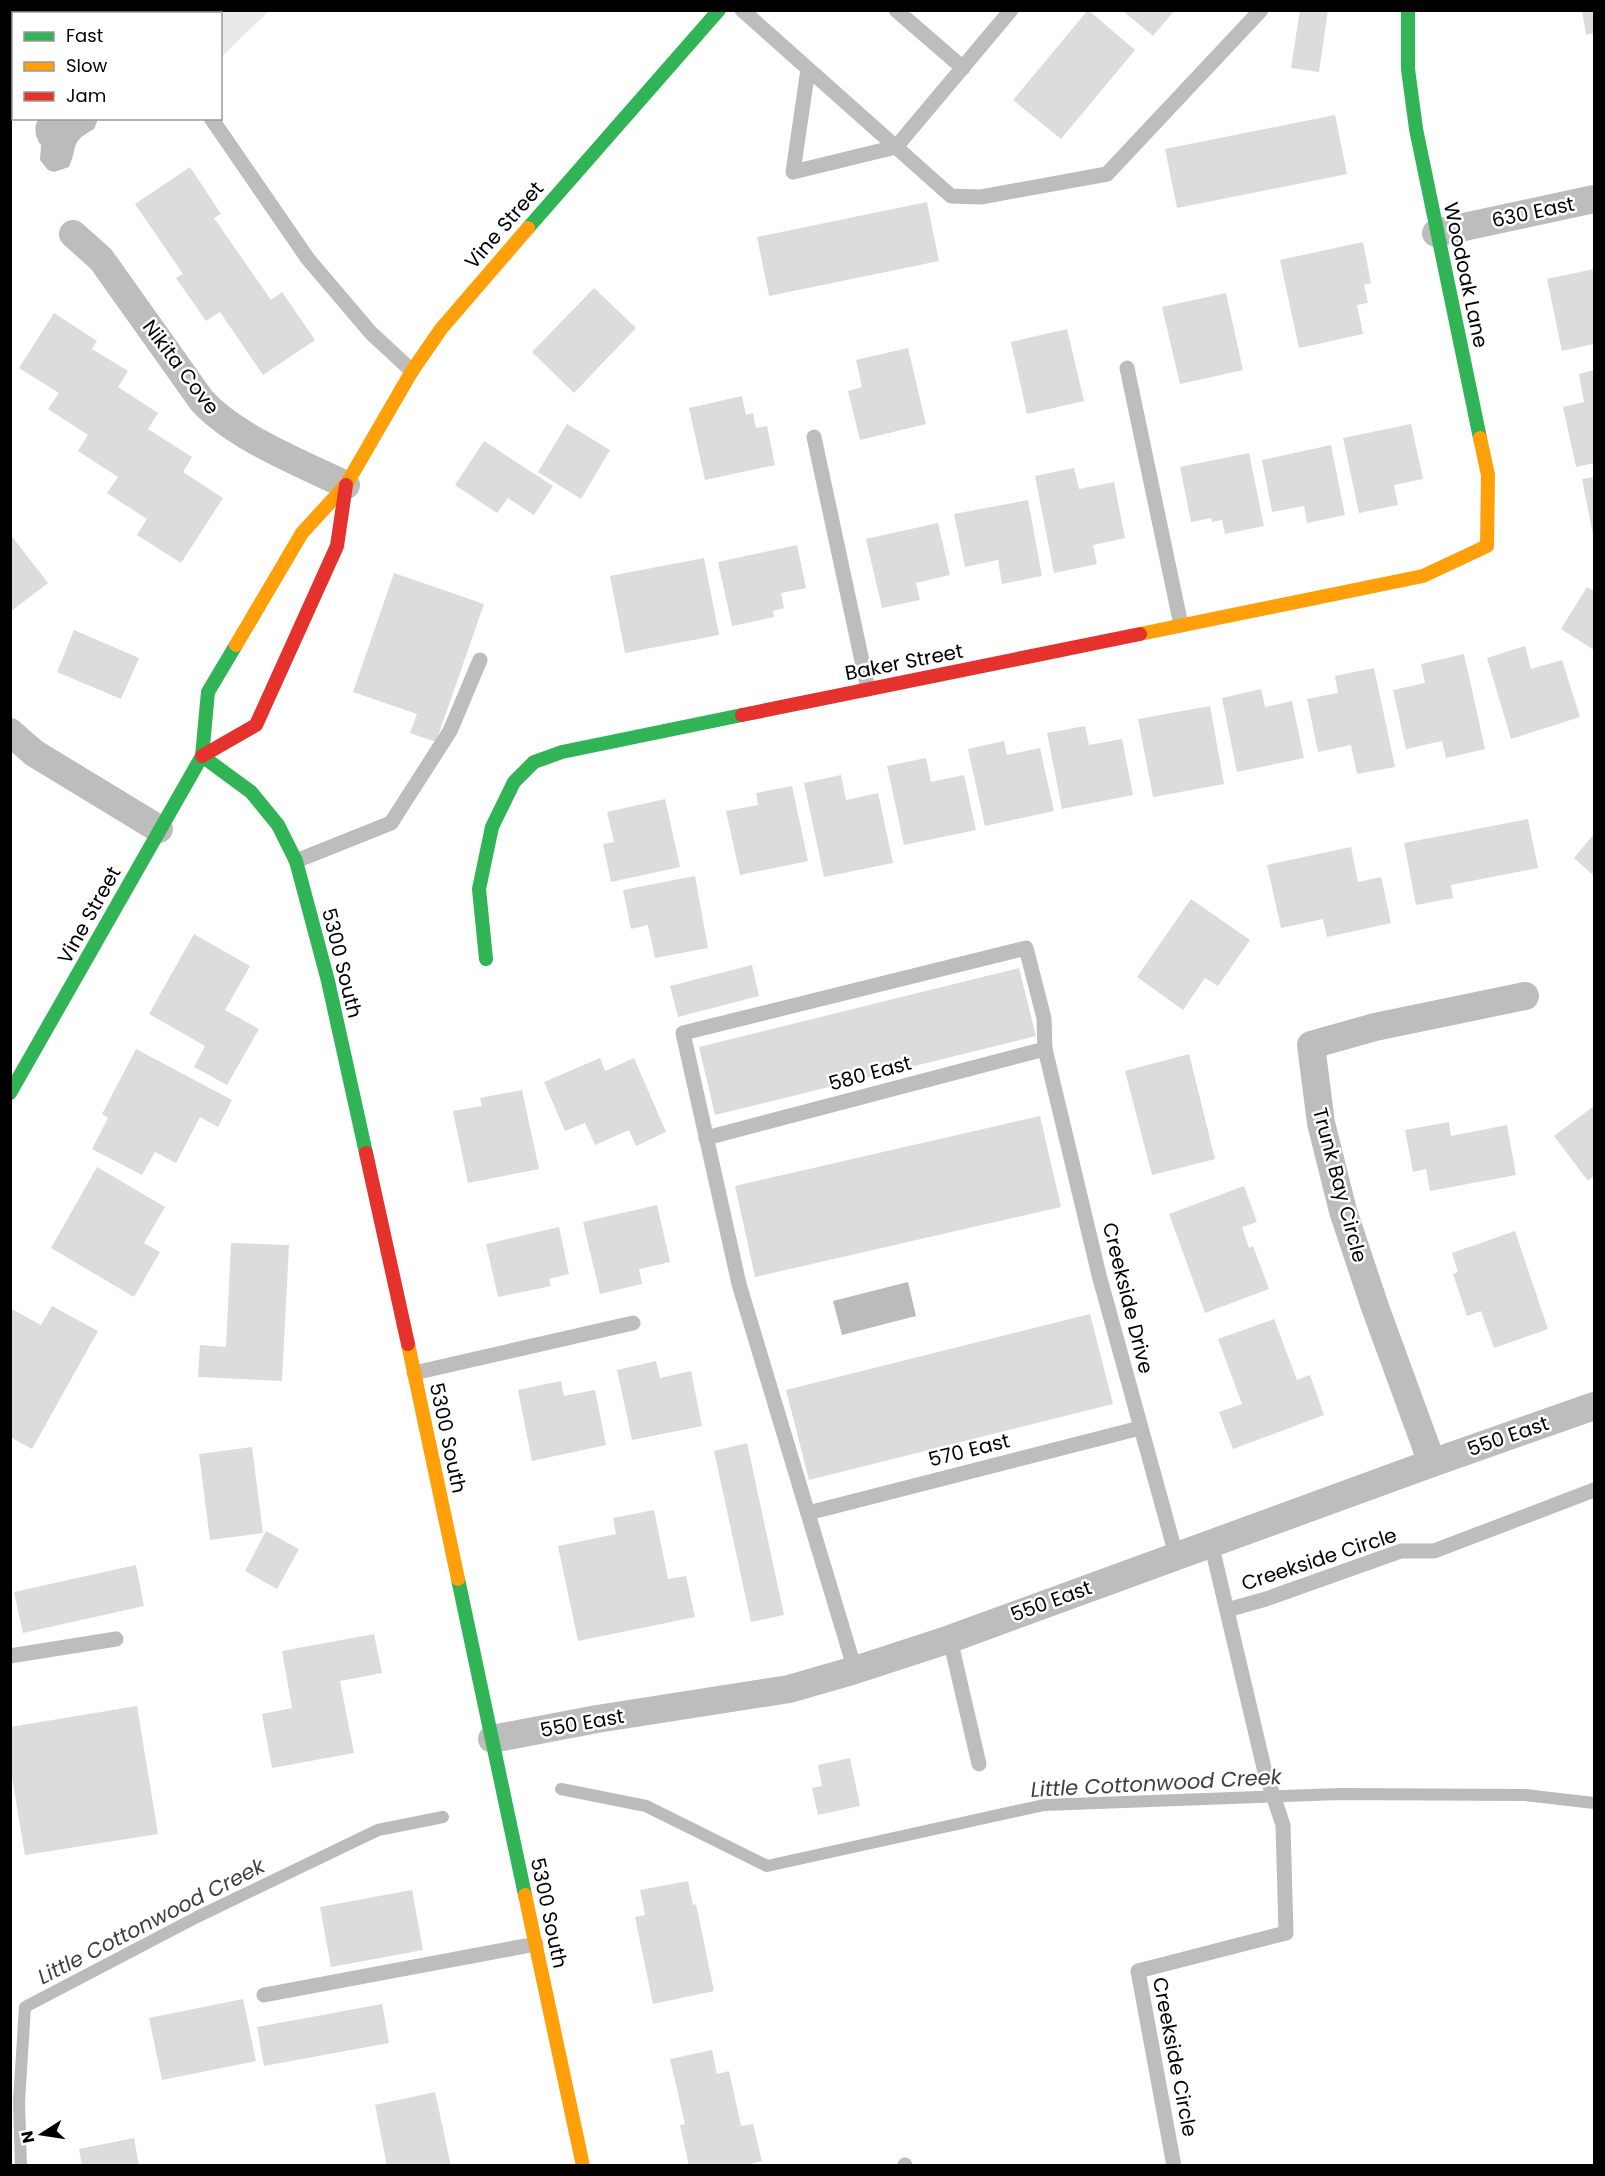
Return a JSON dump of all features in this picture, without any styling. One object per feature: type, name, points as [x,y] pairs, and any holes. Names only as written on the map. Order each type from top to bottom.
[{"type":"main road","name":"Vine Street","points":[[10,1093],[202,756],[208,692],[302,534],[346,485],[411,370],[472,290],[719,10]]},
{"type":"main road","name":"Woodoak Lane","points":[[1408,10],[1408,69],[1415,119],[1436,233],[1488,475],[1487,546]]},
{"type":"main road","name":"Vine Street","points":[[202,756],[256,725],[337,546],[346,485]]},
{"type":"main road","name":"Baker Street","points":[[486,959],[478,889],[492,827],[514,782],[534,762],[562,752],[1423,576],[1487,546]]},
{"type":"main road","name":"5300 South","points":[[202,756],[251,792],[278,825],[296,861],[328,981],[583,2166]]},
{"type":"street","name":"630 East","points":[[1436,233],[1594,199]]},
{"type":"street","name":"Nikita Cove","points":[[73,234],[101,259],[202,401],[213,412],[237,430],[346,485]]},
{"type":"street","points":[[10,732],[34,753],[159,829]]},
{"type":"street","name":"Trunk Bay Circle","points":[[1432,1463],[1343,1211],[1321,1123],[1311,1046],[1375,1027],[1525,996]]},
{"type":"street","name":"550 East","points":[[492,1739],[597,1719],[767,1693],[855,1670],[950,1639],[1176,1555],[1594,1406]]},
{"type":"lane","points":[[741,10],[951,196],[981,196],[1107,174],[1261,10]]},
{"type":"lane","points":[[896,10],[963,68]]},
{"type":"lane","points":[[808,69],[793,172],[896,147],[1011,10]]},
{"type":"lane","points":[[212,120],[308,259],[371,333],[411,370]]},
{"type":"lane","points":[[1127,368],[1181,625]]},
{"type":"lane","points":[[814,437],[868,689]]},
{"type":"lane","points":[[296,861],[392,823],[450,731],[480,660]]},
{"type":"lane","name":"Creekside Drive","points":[[706,1138],[683,1034],[1026,948],[1044,1018],[1045,1049],[1099,1275],[1176,1555]]},
{"type":"lane","name":"580 East","points":[[706,1138],[1045,1049]]},
{"type":"lane","points":[[706,1138],[739,1284],[855,1670]]},
{"type":"lane","points":[[414,1373],[633,1323]]},
{"type":"lane","name":"570 East","points":[[808,1513],[1140,1428]]},
{"type":"lane","name":"Creekside Circle","points":[[1227,1610],[1266,1599],[1401,1551],[1434,1551],[1594,1490]]},
{"type":"lane","name":"Creekside Circle","points":[[1174,2166],[1138,1971],[1286,1933],[1283,1826],[1264,1768],[1211,1544]]},
{"type":"lane","points":[[10,1656],[116,1639]]},
{"type":"lane","points":[[950,1639],[979,1764]]},
{"type":"lane","points":[[264,1995],[536,1944]]},
{"type":"shaded area","points":[[164,11],[269,11],[222,56],[222,12]]},
{"type":"shaded area","points":[[38,120],[98,120],[94,129],[78,141],[69,167],[54,172],[48,170],[40,160],[41,145],[37,139],[36,125]]},
{"type":"shaded area","points":[[908,1282],[916,1316],[842,1335],[833,1301]]},
{"type":"building","points":[[1088,10],[1135,50],[1061,139],[1013,100]]},
{"type":"building","points":[[1122,10],[1175,10],[1153,36]]},
{"type":"building","points":[[1300,10],[1328,10],[1319,72],[1291,68]]},
{"type":"building","points":[[1582,10],[1594,10],[1594,33],[1586,35]]},
{"type":"building","points":[[12,39],[12,62],[10,59],[10,40]]},
{"type":"building","points":[[1335,115],[1347,174],[1177,208],[1165,149]]},
{"type":"building","points":[[190,167],[221,214],[214,218],[271,300],[282,292],[315,340],[263,375],[220,312],[206,321],[176,278],[183,274],[135,204]]},
{"type":"building","points":[[927,202],[939,261],[769,296],[757,237]]},
{"type":"building","points":[[1363,242],[1371,283],[1364,285],[1368,303],[1357,305],[1363,334],[1299,348],[1280,260]]},
{"type":"building","points":[[1594,269],[1594,344],[1562,351],[1547,279]]},
{"type":"building","points":[[594,288],[636,328],[574,393],[532,352]]},
{"type":"building","points":[[1226,293],[1243,370],[1180,384],[1162,307]]},
{"type":"building","points":[[54,313],[97,341],[92,349],[128,371],[118,387],[158,413],[148,429],[192,457],[183,472],[223,498],[181,563],[137,535],[147,519],[107,493],[118,477],[78,451],[88,435],[48,409],[59,393],[19,368]]},
{"type":"building","points":[[1067,329],[1084,401],[1027,414],[1011,342]]},
{"type":"building","points":[[908,348],[926,424],[860,440],[848,391],[862,387],[856,360]]},
{"type":"building","points":[[1594,370],[1594,463],[1576,467],[1563,407],[1584,402],[1579,374]]},
{"type":"building","points":[[742,396],[746,415],[753,413],[756,428],[767,426],[775,465],[705,480],[689,408]]},
{"type":"building","points":[[567,424],[610,450],[581,499],[538,472]]},
{"type":"building","points":[[1411,424],[1423,479],[1394,485],[1398,505],[1359,513],[1343,438]]},
{"type":"building","points":[[484,441],[553,486],[534,515],[508,498],[497,513],[455,485]]},
{"type":"building","points":[[1331,445],[1345,515],[1307,523],[1304,506],[1272,512],[1262,460]]},
{"type":"building","points":[[1249,453],[1264,526],[1225,534],[1222,520],[1212,522],[1211,518],[1191,522],[1180,467]]},
{"type":"building","points":[[1074,468],[1079,489],[1114,482],[1125,538],[1093,545],[1097,564],[1054,573],[1035,476]]},
{"type":"building","points":[[1594,477],[1594,535],[1593,535],[1582,479]]},
{"type":"building","points":[[1028,500],[1042,576],[1002,584],[998,560],[965,567],[954,514]]},
{"type":"building","points":[[938,523],[950,575],[916,583],[920,600],[882,608],[866,539]]},
{"type":"building","points":[[10,534],[48,583],[10,612]]},
{"type":"building","points":[[797,545],[806,588],[781,593],[784,608],[773,611],[774,617],[732,626],[718,562]]},
{"type":"building","points":[[704,558],[719,635],[625,653],[610,576]]},
{"type":"building","points":[[394,573],[484,604],[436,742],[410,733],[417,714],[353,692]]},
{"type":"building","points":[[1587,587],[1594,591],[1594,650],[1561,629]]},
{"type":"building","points":[[74,630],[139,658],[121,699],[57,672]]},
{"type":"building","points":[[1525,646],[1531,669],[1562,660],[1580,717],[1511,739],[1487,658]]},
{"type":"building","points":[[1464,654],[1485,749],[1446,758],[1442,741],[1406,749],[1393,690],[1425,683],[1421,664]]},
{"type":"building","points":[[1374,668],[1395,767],[1357,774],[1351,745],[1318,752],[1307,699],[1338,693],[1335,676]]},
{"type":"building","points":[[1261,689],[1265,707],[1292,701],[1304,758],[1237,772],[1222,698]]},
{"type":"building","points":[[1210,706],[1224,784],[1153,797],[1138,719]]},
{"type":"building","points":[[1085,726],[1089,745],[1122,739],[1133,795],[1062,809],[1047,733]]},
{"type":"building","points":[[1004,741],[1007,755],[1040,748],[1054,811],[985,826],[968,749]]},
{"type":"building","points":[[926,758],[931,782],[964,775],[976,830],[904,845],[887,766]]},
{"type":"building","points":[[841,775],[846,800],[878,793],[893,863],[824,877],[804,783]]},
{"type":"building","points":[[792,786],[808,861],[740,875],[726,811],[758,805],[756,793]]},
{"type":"building","points":[[665,799],[680,867],[611,882],[603,844],[614,842],[607,812]]},
{"type":"building","points":[[1528,819],[1538,868],[1451,885],[1453,898],[1416,905],[1404,843]]},
{"type":"building","points":[[1594,834],[1594,876],[1574,858]]},
{"type":"building","points":[[1351,847],[1358,882],[1381,877],[1391,923],[1327,937],[1323,919],[1281,928],[1267,865]]},
{"type":"building","points":[[695,876],[708,948],[655,958],[648,925],[631,929],[623,890]]},
{"type":"building","points":[[1191,899],[1250,940],[1218,986],[1205,978],[1183,1010],[1137,977]]},
{"type":"building","points":[[194,934],[250,966],[225,1010],[259,1029],[227,1085],[194,1067],[205,1046],[149,1014]]},
{"type":"building","points":[[752,965],[759,996],[678,1017],[670,986]]},
{"type":"building","points":[[1019,968],[1036,1036],[715,1115],[699,1047]]},
{"type":"building","points":[[136,1049],[232,1100],[218,1127],[200,1117],[176,1163],[155,1152],[142,1175],[92,1149],[108,1118],[102,1114]]},
{"type":"building","points":[[1189,1054],[1215,1159],[1152,1175],[1125,1071]]},
{"type":"building","points":[[600,1058],[605,1071],[634,1058],[666,1132],[636,1146],[629,1130],[595,1145],[585,1123],[565,1131],[544,1082]]},
{"type":"building","points":[[522,1090],[539,1169],[468,1183],[453,1111],[482,1106],[480,1098]]},
{"type":"building","points":[[1594,1106],[1594,1176],[1588,1181],[1554,1136]]},
{"type":"building","points":[[1040,1116],[1061,1207],[755,1277],[735,1186]]},
{"type":"building","points":[[1449,1122],[1451,1136],[1507,1125],[1516,1175],[1430,1191],[1426,1169],[1413,1172],[1405,1130]]},
{"type":"building","points":[[97,1167],[165,1207],[144,1243],[160,1252],[134,1297],[51,1248]]},
{"type":"building","points":[[1244,1186],[1257,1222],[1242,1227],[1249,1248],[1253,1246],[1269,1289],[1205,1313],[1169,1214]]},
{"type":"building","points":[[657,1205],[670,1262],[639,1269],[642,1284],[600,1294],[583,1222]]},
{"type":"building","points":[[559,1227],[569,1274],[549,1279],[551,1286],[498,1297],[486,1244]]},
{"type":"building","points":[[1515,1231],[1548,1329],[1494,1348],[1481,1311],[1467,1316],[1453,1274],[1458,1272],[1452,1253]]},
{"type":"building","points":[[231,1243],[289,1245],[282,1381],[198,1377],[200,1345],[226,1347]]},
{"type":"building","points":[[52,1306],[98,1331],[32,1449],[10,1437],[10,1308],[41,1325]]},
{"type":"building","points":[[1090,1314],[1113,1404],[809,1480],[786,1390]]},
{"type":"building","points":[[1274,1319],[1297,1380],[1310,1375],[1324,1415],[1233,1449],[1219,1412],[1242,1404],[1218,1339]]},
{"type":"building","points":[[656,1361],[660,1378],[691,1371],[702,1426],[632,1440],[617,1370]]},
{"type":"building","points":[[561,1381],[564,1396],[595,1390],[606,1445],[532,1461],[518,1390]]},
{"type":"building","points":[[747,1443],[784,1615],[751,1622],[714,1451]]},
{"type":"building","points":[[252,1447],[263,1533],[210,1540],[199,1454]]},
{"type":"building","points":[[654,1510],[668,1579],[686,1576],[695,1617],[578,1641],[558,1546],[616,1534],[613,1518]]},
{"type":"building","points":[[266,1531],[299,1549],[277,1589],[245,1571]]},
{"type":"building","points":[[136,1565],[144,1606],[23,1633],[14,1592]]},
{"type":"building","points":[[374,1634],[382,1673],[340,1681],[354,1753],[272,1768],[262,1714],[292,1708],[282,1651]]},
{"type":"building","points":[[137,1706],[158,1834],[25,1855],[10,1766],[10,1727]]},
{"type":"building","points":[[850,1758],[860,1806],[818,1815],[812,1788],[822,1786],[818,1765]]},
{"type":"building","points":[[688,1881],[693,1905],[696,1904],[714,1991],[653,2004],[635,1917],[645,1915],[640,1890]]},
{"type":"building","points":[[412,1890],[423,1950],[331,1967],[320,1907]]},
{"type":"building","points":[[243,1999],[256,2061],[162,2080],[149,2018]]},
{"type":"building","points":[[382,2004],[389,2043],[264,2066],[257,2027]]},
{"type":"building","points":[[712,2050],[717,2074],[729,2071],[741,2126],[753,2124],[762,2161],[741,2166],[689,2166],[680,2125],[685,2124],[670,2059]]},
{"type":"building","points":[[435,2092],[451,2166],[387,2166],[375,2105]]},
{"type":"building","points":[[134,2138],[139,2166],[82,2166],[79,2149]]},
{"type":"waterway","name":"Little Cottonwood Creek","points":[[561,1789],[646,1806],[767,1866],[1044,1805],[1340,1794],[1525,1795],[1594,1803]]},
{"type":"waterway","name":"Little Cottonwood Creek","points":[[21,2166],[19,2102],[25,2007],[197,1917],[378,1830],[443,1817]]},
{"type":"traffic: fast","points":[[528,228],[719,10]]},
{"type":"traffic: fast","points":[[1408,10],[1408,69],[1416,129],[1480,438]]},
{"type":"traffic: fast","points":[[10,1093],[202,756],[208,692],[236,645]]},
{"type":"traffic: fast","points":[[486,959],[479,889],[492,827],[514,782],[534,762],[562,752],[742,715]]},
{"type":"traffic: fast","points":[[202,756],[251,792],[278,825],[296,861],[328,981],[366,1153]]},
{"type":"traffic: fast","points":[[458,1579],[525,1895]]},
{"type":"traffic: slow","points":[[236,645],[302,533],[346,485],[412,371],[441,329],[528,228]]},
{"type":"traffic: slow","points":[[1140,634],[1423,576],[1487,546],[1488,475],[1480,438]]},
{"type":"traffic: slow","points":[[408,1344],[458,1579]]},
{"type":"traffic: slow","points":[[525,1895],[583,2166]]},
{"type":"traffic: jam","points":[[202,756],[256,725],[337,546],[346,485]]},
{"type":"traffic: jam","points":[[742,715],[1140,634]]},
{"type":"traffic: jam","points":[[366,1153],[408,1344]]}]
